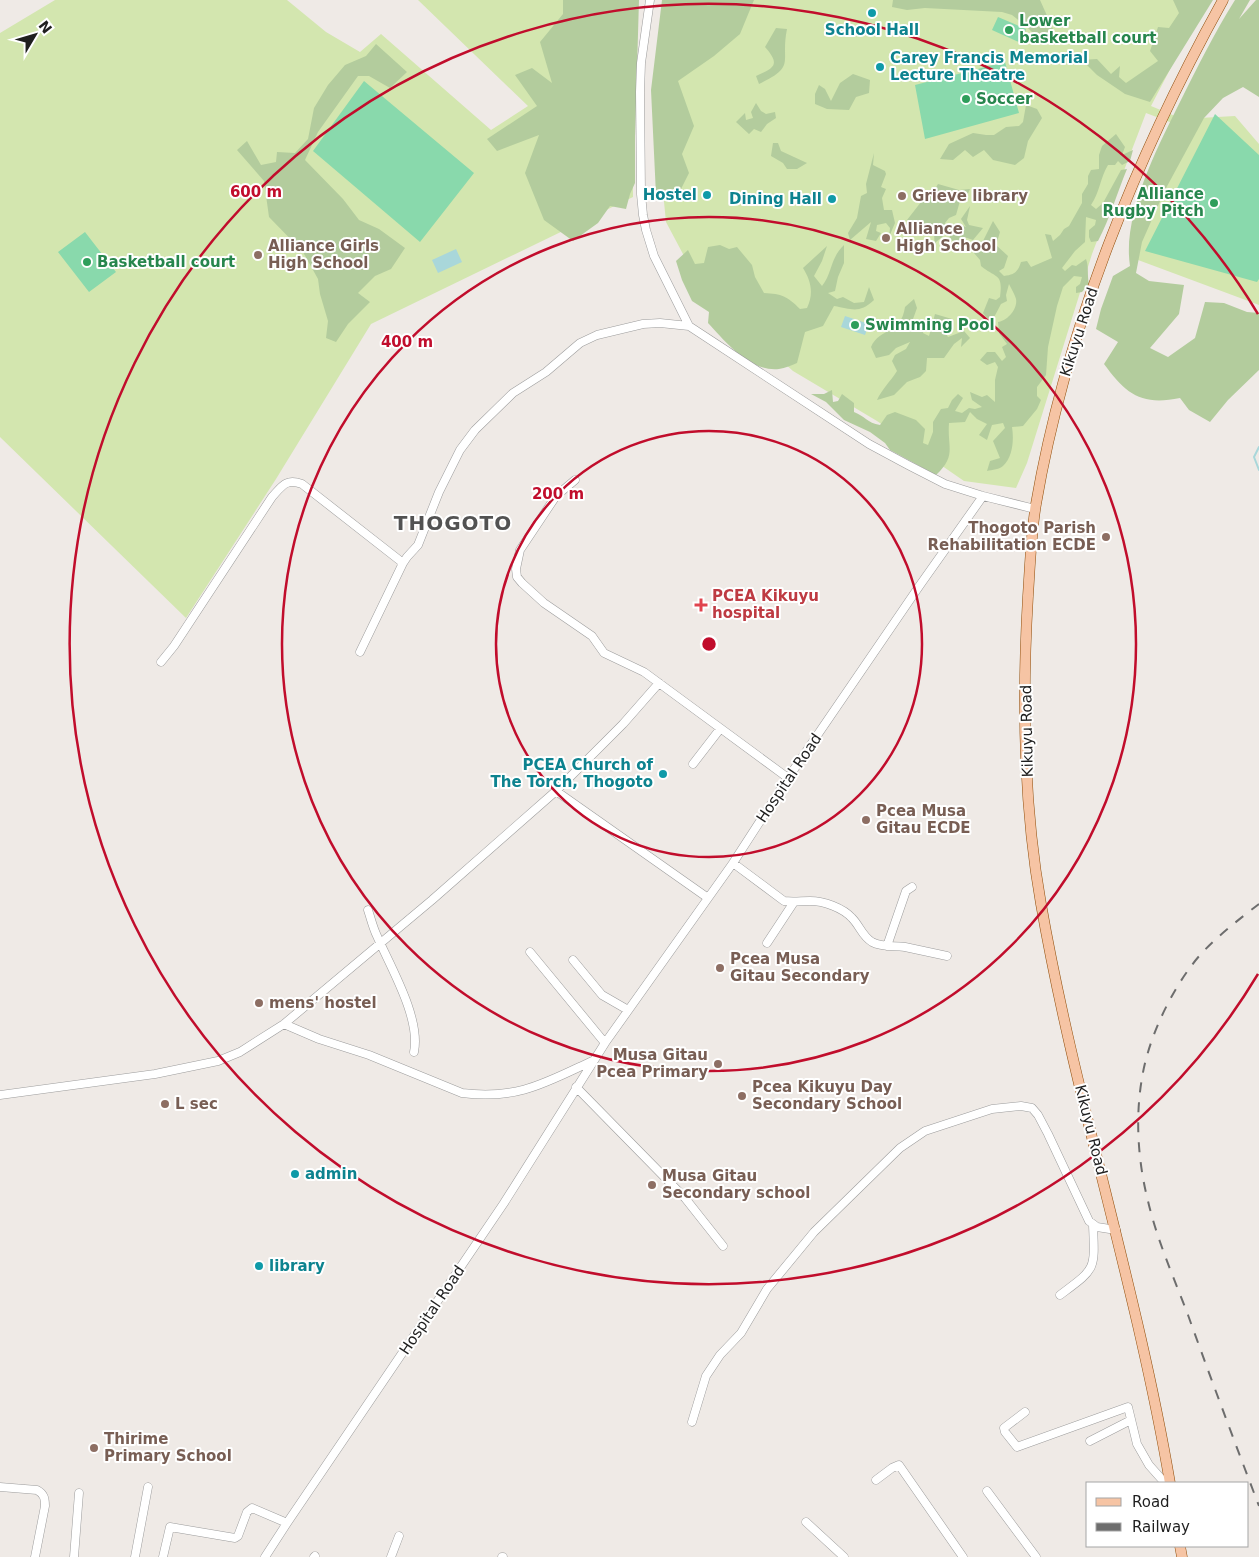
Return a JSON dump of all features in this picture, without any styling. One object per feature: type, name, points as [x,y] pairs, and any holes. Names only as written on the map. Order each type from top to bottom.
[{"type":"main road","name":"Kikuyu Road","points":[[1170,1482],[1150,1377],[1116,1230],[1082,1099],[1053,972],[1040,899],[1029,801],[1026,626],[1035,509],[1058,400],[1071,351],[1136,174],[1192,56],[1223,0]]},
{"type":"street","points":[[650,0],[641,63],[640,92],[643,215],[654,256],[689,326]]},
{"type":"street","points":[[360,652],[407,556],[418,545],[439,492],[460,450],[475,430],[513,393],[546,372],[580,343],[597,335],[643,324],[660,323],[689,326],[869,444],[945,484],[1035,509]]},
{"type":"street","points":[[575,480],[556,496],[520,550],[516,569],[522,583],[544,603],[592,636],[604,653],[633,666],[659,683],[788,778]]},
{"type":"street","points":[[161,662],[174,646],[272,497],[286,483],[294,481],[302,484],[404,563]]},
{"type":"street","name":"Hospital Road","points":[[265,1557],[504,1203],[594,1060],[733,863],[788,778],[983,496]]},
{"type":"street","points":[[0,1095],[155,1074],[218,1061],[240,1052],[284,1024],[556,791],[623,724],[659,683]]},
{"type":"street","points":[[693,764],[720,729]]},
{"type":"street","points":[[556,791],[708,898]]},
{"type":"street","points":[[733,863],[784,901],[822,902],[845,912],[858,924],[866,937],[871,941],[887,946],[904,947],[947,956]]},
{"type":"street","points":[[887,946],[906,891],[912,887]]},
{"type":"street","points":[[767,943],[794,902]]},
{"type":"street","points":[[368,910],[380,943],[398,978],[406,1001],[415,1033],[416,1044],[414,1052]]},
{"type":"street","points":[[530,952],[606,1043]]},
{"type":"street","points":[[573,960],[607,999],[620,1004],[628,1010]]},
{"type":"street","points":[[284,1024],[319,1039],[369,1055],[462,1093],[476,1095],[506,1095],[520,1091],[539,1085],[594,1060]]},
{"type":"street","points":[[576,1087],[686,1198],[723,1246]]},
{"type":"street","points":[[692,1422],[706,1376],[720,1355],[741,1333],[767,1289],[814,1232],[900,1148],[925,1131],[992,1110],[1021,1106],[1032,1108],[1038,1115],[1084,1211],[1093,1225],[1093,1264],[1084,1277],[1060,1295]]},
{"type":"street","points":[[1093,1225],[1103,1229],[1116,1230]]},
{"type":"street","points":[[1025,1412],[1003,1429],[1015,1446],[1018,1447],[1126,1407],[1129,1409],[1137,1444],[1143,1456],[1163,1482]]},
{"type":"street","points":[[1090,1441],[1131,1420]]},
{"type":"street","points":[[876,1480],[899,1465],[963,1557]]},
{"type":"street","points":[[0,1487],[37,1490],[42,1493],[45,1506],[35,1557]]},
{"type":"street","points":[[135,1557],[148,1487]]},
{"type":"street","points":[[987,1491],[1036,1557]]},
{"type":"street","points":[[74,1557],[79,1492]]},
{"type":"street","points":[[163,1557],[170,1527],[236,1538],[248,1510],[252,1508],[287,1523]]},
{"type":"street","points":[[806,1522],[844,1557]]},
{"type":"street","points":[[391,1557],[399,1536]]},
{"type":"green space","name":"Alliance Girls High School","points":[[55,0],[287,0],[326,32],[360,52],[381,34],[491,130],[528,106],[418,0],[635,0],[631,43],[633,197],[371,324],[276,479],[186,618],[0,437],[0,33]]},
{"type":"green space","points":[[563,0],[639,0],[635,183],[626,209],[610,206],[598,223],[573,241],[544,220],[525,173],[539,135],[497,151],[487,139],[537,106],[515,75],[532,68],[552,83],[540,42],[563,14]]},
{"type":"green space","points":[[662,0],[754,0],[740,34],[714,56],[678,81],[694,126],[682,154],[689,173],[676,199],[656,195],[651,90]]},
{"type":"green space","name":"Alliance High School","points":[[663,0],[1206,0],[1151,106],[1182,119],[1235,116],[1259,144],[1259,305],[1130,257],[1180,126],[1146,113],[1092,254],[1027,463],[1016,488],[964,481],[877,421],[793,371],[731,315],[692,271],[666,222],[655,111]]},
{"type":"green space","points":[[893,0],[1040,0],[1053,29],[1053,40],[1037,37],[1012,15],[1002,12],[925,8],[907,10],[892,7]]},
{"type":"green space","points":[[1173,0],[1213,0],[1150,102],[1125,94],[1097,75],[1082,60],[1097,59],[1111,74],[1120,66],[1119,77],[1126,83],[1158,61],[1150,51],[1158,27],[1169,28],[1179,13]]},
{"type":"green space","points":[[1235,0],[1250,0],[1239,19],[1256,0],[1259,0],[1259,97],[1243,87],[1223,98],[1204,118],[1165,190],[1142,242],[1136,273],[1149,281],[1184,285],[1179,314],[1150,348],[1168,357],[1195,338],[1205,302],[1224,303],[1247,312],[1259,313],[1259,370],[1228,400],[1210,422],[1189,410],[1180,398],[1166,400],[1145,399],[1127,390],[1104,364],[1118,342],[1096,329],[1113,276],[1130,266],[1131,225],[1144,181],[1153,159],[1200,62]]},
{"type":"green space","name":"Lower basketball court","points":[[998,17],[1026,29],[1021,43],[992,30]]},
{"type":"green space","points":[[776,28],[787,29],[785,62],[783,68],[778,73],[759,84],[756,76],[771,68],[774,62],[765,47]]},
{"type":"green space","points":[[376,44],[407,72],[390,88],[369,76],[358,76],[318,132],[305,160],[343,199],[359,220],[379,229],[405,248],[391,269],[375,276],[358,293],[370,302],[348,324],[336,342],[326,338],[328,321],[320,294],[318,279],[303,252],[269,217],[264,181],[237,150],[247,141],[261,165],[276,162],[277,152],[295,153],[308,139],[314,108],[328,85],[345,65],[366,56]]},
{"type":"green space","name":"Soccer","points":[[1005,62],[1019,113],[925,139],[915,85]]},
{"type":"green space","points":[[853,74],[870,80],[869,93],[856,97],[849,110],[827,109],[815,104],[815,94],[819,85],[825,89],[831,101],[840,83]]},
{"type":"green space","points":[[364,81],[474,173],[420,242],[313,151]]},
{"type":"green space","points":[[756,103],[761,111],[766,114],[775,112],[776,118],[767,124],[761,132],[754,129],[749,134],[736,122],[745,113],[746,120],[753,118],[751,112]]},
{"type":"green space","points":[[1026,105],[1037,109],[1042,118],[1028,141],[1024,158],[1015,165],[993,160],[984,150],[973,157],[965,150],[953,160],[940,159],[949,144],[973,133],[994,135],[1006,127],[1019,126],[1023,122]]},
{"type":"green space","name":"Alliance Rugby Pitch","points":[[1215,114],[1259,155],[1259,279],[1257,282],[1145,251]]},
{"type":"green space","points":[[1116,134],[1125,147],[1122,155],[1133,150],[1130,161],[1122,165],[1118,161],[1115,165],[1108,165],[1091,205],[1096,209],[1103,203],[1121,170],[1127,169],[1110,214],[1098,241],[1091,242],[1089,230],[1095,225],[1096,220],[1086,217],[1085,242],[1075,251],[1062,268],[1065,271],[1072,265],[1076,266],[1086,259],[1089,284],[1082,292],[1076,293],[1076,287],[1080,284],[1082,277],[1074,276],[1063,287],[1048,347],[1046,375],[1037,387],[1037,396],[1041,400],[1037,409],[1023,426],[1012,427],[1012,448],[1009,458],[1003,466],[987,471],[990,461],[1000,458],[993,441],[1005,428],[1003,423],[992,425],[987,440],[979,435],[987,424],[977,419],[970,412],[965,422],[949,423],[949,456],[943,468],[936,475],[890,450],[885,443],[870,432],[844,420],[826,402],[811,394],[824,394],[832,390],[833,402],[838,401],[842,394],[854,403],[854,412],[880,425],[887,415],[895,412],[916,420],[925,429],[923,443],[928,445],[933,432],[933,422],[941,409],[948,408],[958,394],[963,398],[955,411],[962,413],[969,408],[982,407],[972,400],[970,392],[982,397],[987,395],[995,402],[995,380],[998,367],[995,362],[987,365],[980,360],[987,352],[995,352],[1002,361],[1006,357],[1002,347],[1007,344],[999,333],[998,322],[1011,314],[1015,307],[1016,299],[1009,284],[1006,295],[1007,301],[1001,304],[991,323],[983,313],[989,298],[996,300],[1000,297],[1001,284],[998,277],[981,266],[980,260],[974,253],[978,242],[983,241],[993,221],[1000,232],[996,245],[1008,256],[1004,268],[999,271],[1004,276],[1015,272],[1021,262],[1027,261],[1031,267],[1052,258],[1045,234],[1051,235],[1053,241],[1069,226],[1082,203],[1082,194],[1088,184],[1088,176],[1091,170],[1099,169],[1099,155],[1102,146]]},
{"type":"green space","points":[[773,143],[778,143],[781,151],[807,163],[797,169],[787,169],[783,163],[771,156]]},
{"type":"green space","points":[[874,153],[873,165],[885,171],[886,174],[881,187],[886,189],[882,198],[884,210],[892,210],[895,223],[889,237],[890,228],[886,223],[877,225],[876,231],[881,233],[876,241],[866,239],[871,222],[850,240],[848,233],[857,218],[861,196],[867,193],[866,184]]},
{"type":"green space","points":[[938,184],[959,190],[970,189],[966,198],[960,201],[956,215],[949,218],[945,226],[958,224],[966,227],[961,219],[970,206],[967,220],[969,225],[983,228],[973,240],[964,237],[957,244],[949,238],[952,233],[950,230],[936,242],[935,252],[934,232],[921,223],[907,220],[921,202],[918,196],[924,193],[932,194]]},
{"type":"green space","name":"Basketball court","points":[[85,232],[116,272],[89,292],[58,252]]},
{"type":"green space","points":[[720,245],[729,249],[737,247],[752,265],[755,277],[764,293],[784,296],[800,309],[807,308],[811,292],[810,282],[803,268],[827,246],[814,276],[822,286],[826,281],[836,255],[844,245],[844,263],[835,291],[828,293],[837,299],[843,297],[854,303],[864,302],[869,287],[874,300],[859,309],[834,306],[823,326],[805,332],[797,363],[779,369],[768,369],[758,366],[730,347],[708,323],[709,312],[692,301],[676,261],[688,250],[695,264],[704,263],[708,247]]},
{"type":"green space","points":[[914,299],[917,308],[911,330],[916,332],[924,325],[923,333],[929,336],[935,314],[952,319],[944,330],[948,337],[964,331],[970,338],[961,347],[962,338],[954,344],[944,358],[927,358],[926,371],[920,377],[907,382],[894,395],[877,400],[897,371],[892,361],[895,355],[906,349],[910,342],[896,348],[889,355],[876,358],[871,347],[880,336],[895,327],[903,316],[905,307]]},
{"type":"water","points":[[456,249],[462,262],[438,273],[432,260]]},
{"type":"water","name":"Swimming Pool","points":[[845,316],[869,324],[865,335],[841,327]]},
{"type":"waterway","points":[[1259,447],[1254,457],[1259,470]]},
{"type":"railway","points":[[1259,904],[1223,933],[1198,957],[1175,990],[1154,1033],[1145,1063],[1140,1093],[1138,1124],[1142,1171],[1156,1230],[1259,1506]]},
{"type":"place","name":"School Hall","points":[[872,13]]},
{"type":"place","name":"Lower basketball court","points":[[1009,30]]},
{"type":"place","name":"Carey Francis Memorial Lecture Theatre","points":[[880,67]]},
{"type":"place","name":"Soccer","points":[[966,99]]},
{"type":"place","name":"Hostel","points":[[707,195]]},
{"type":"place","name":"Grieve library","points":[[902,196]]},
{"type":"place","name":"Dining Hall","points":[[832,199]]},
{"type":"place","name":"Alliance Rugby Pitch","points":[[1214,203]]},
{"type":"place","name":"Alliance High School","points":[[886,238]]},
{"type":"place","name":"Alliance Girls High School","points":[[258,255]]},
{"type":"place","name":"Basketball court","points":[[87,262]]},
{"type":"place","name":"Swimming Pool","points":[[855,325]]},
{"type":"place","name":"Thogoto Parish Rehabilitation ECDE","points":[[1106,537]]},
{"type":"place","name":"PCEA Kikuyu hospital","points":[[701,605]]},
{"type":"place","name":"PCEA Church of The Torch, Thogoto","points":[[663,774]]},
{"type":"place","name":"Pcea Musa Gitau ECDE","points":[[866,820]]},
{"type":"place","name":"Pcea Musa Gitau Secondary","points":[[720,968]]},
{"type":"place","name":"mens' hostel","points":[[259,1003]]},
{"type":"place","name":"Musa Gitau Pcea Primary","points":[[718,1064]]},
{"type":"place","name":"Pcea Kikuyu Day Secondary School","points":[[742,1096]]},
{"type":"place","name":"L sec","points":[[165,1104]]},
{"type":"place","name":"admin","points":[[295,1174]]},
{"type":"place","name":"Musa Gitau Secondary school","points":[[652,1185]]},
{"type":"place","name":"library","points":[[259,1266]]},
{"type":"place","name":"Thirime Primary School","points":[[94,1448]]},
{"type":"district","name":"THOGOTO","points":[[453,523]]}]
